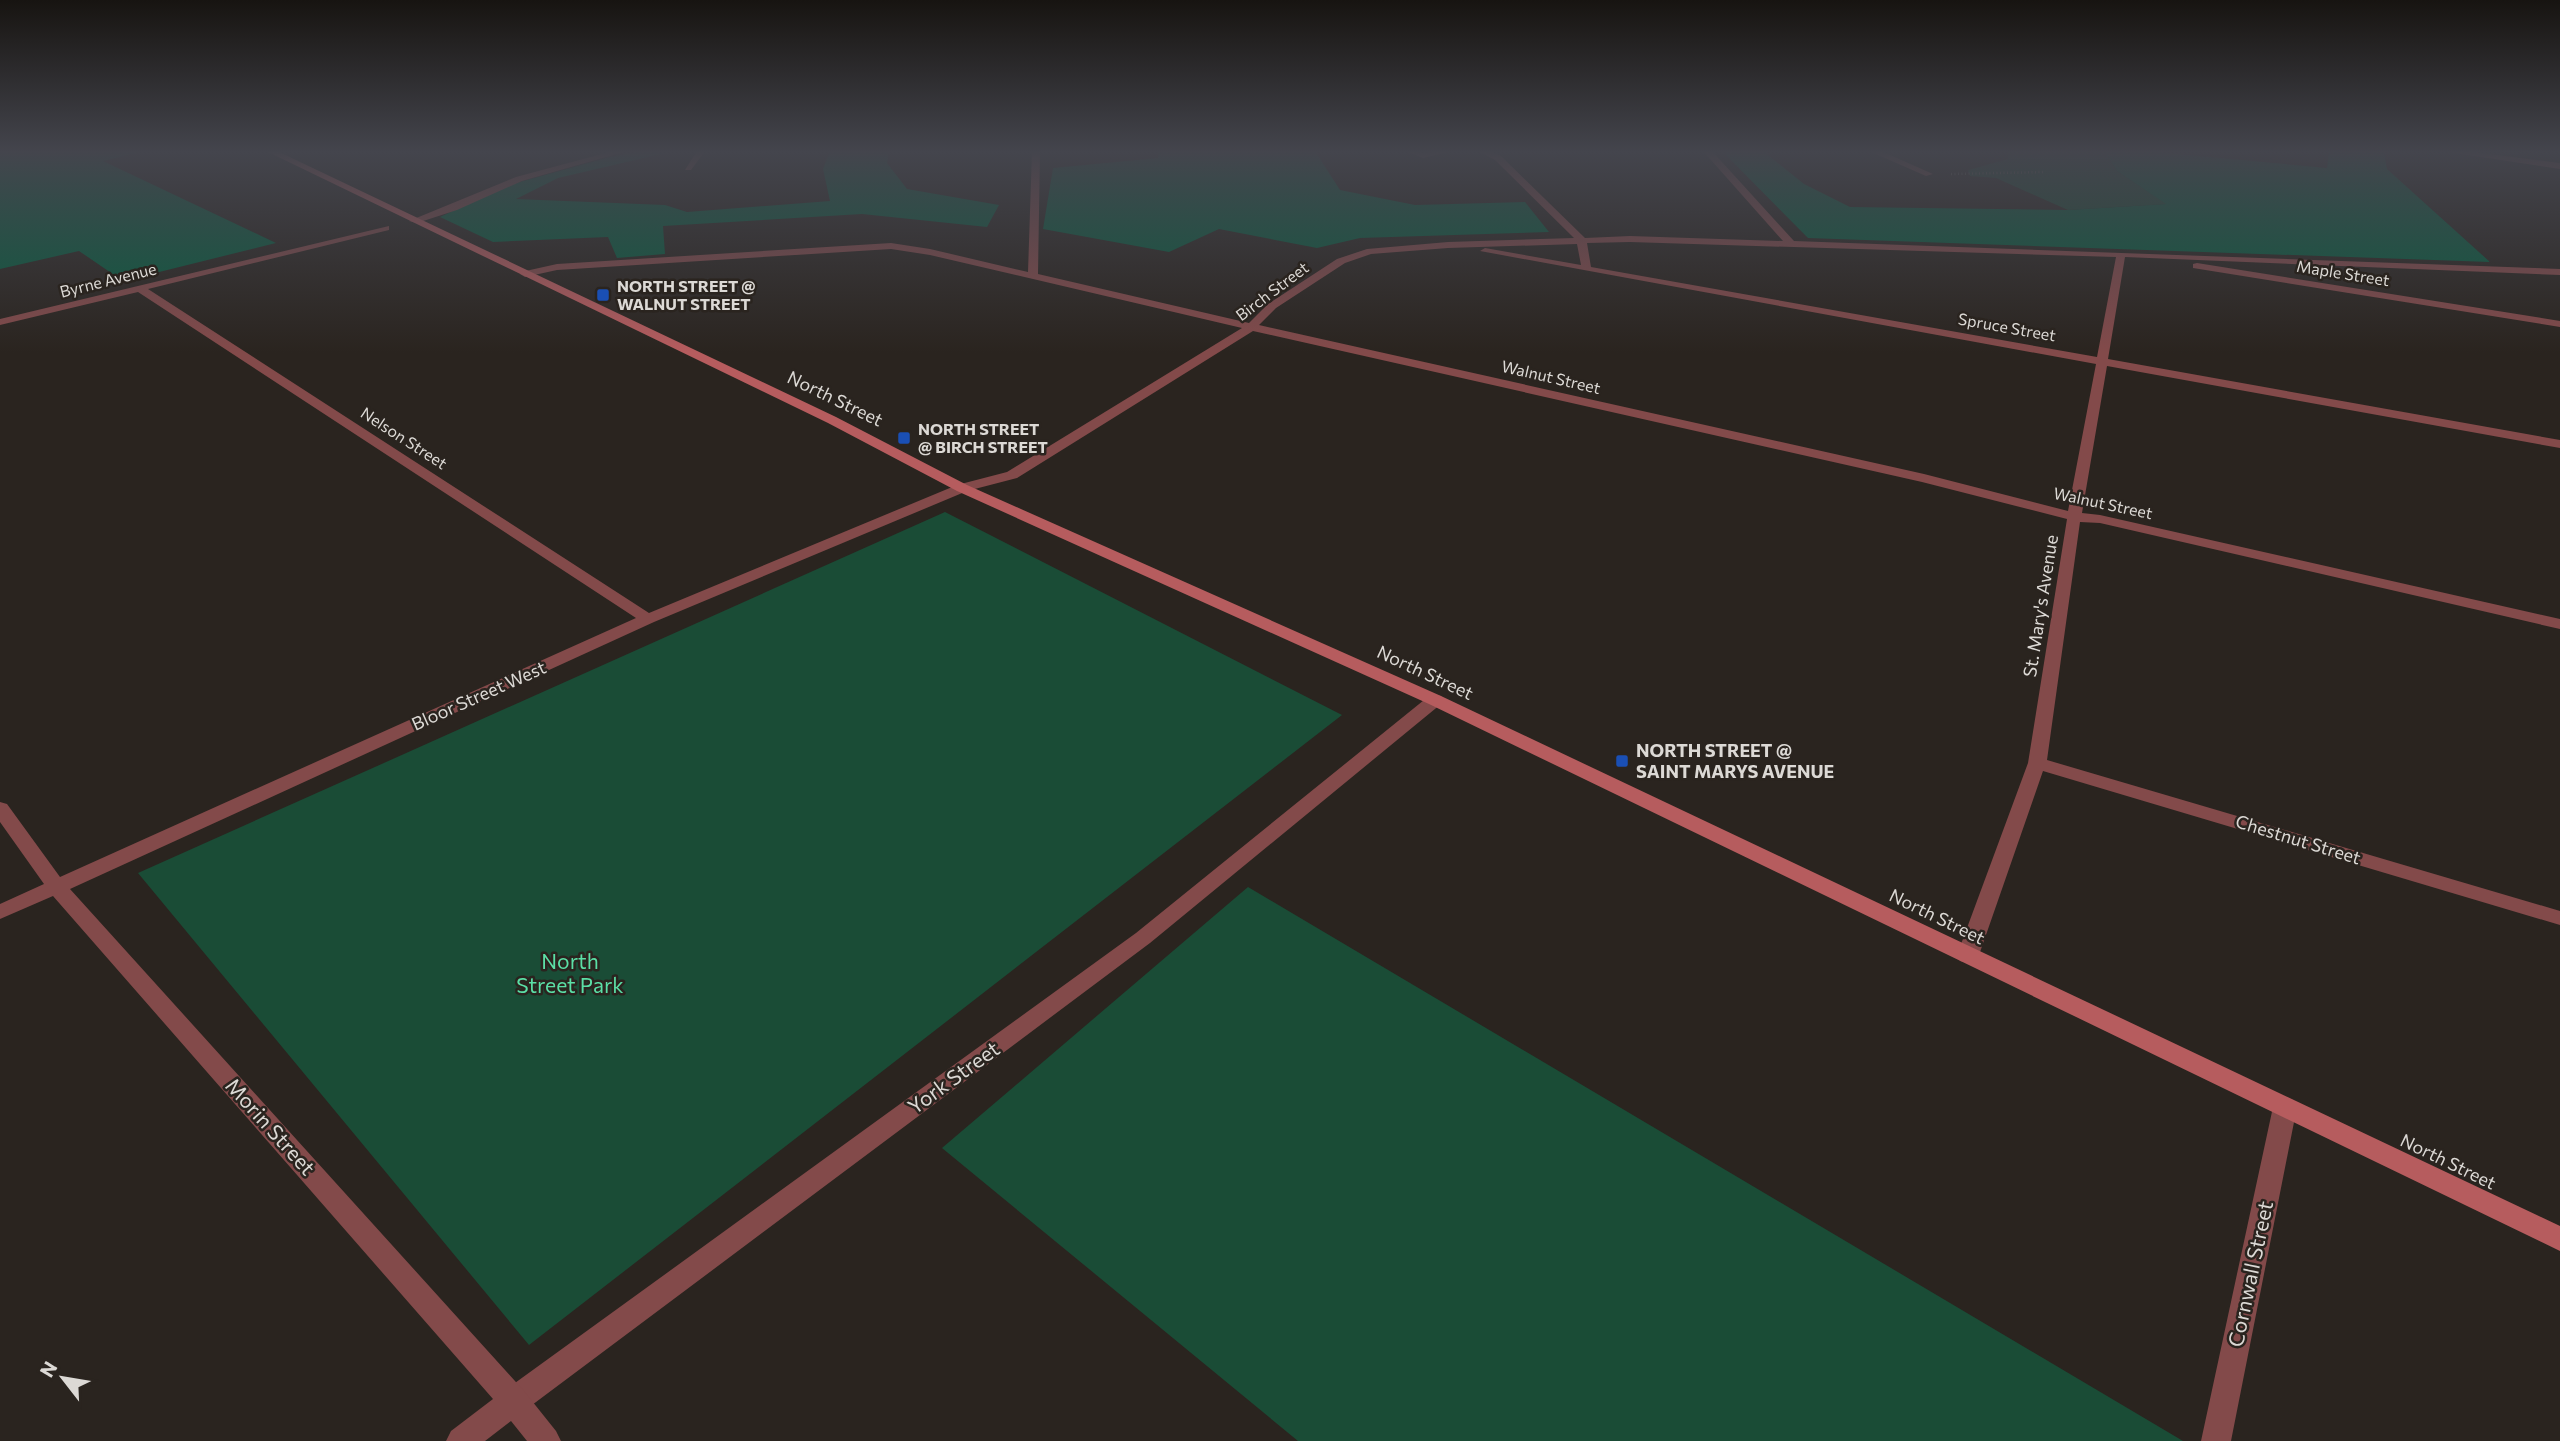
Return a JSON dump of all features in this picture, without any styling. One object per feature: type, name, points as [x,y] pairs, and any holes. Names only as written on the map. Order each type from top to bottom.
[{"type":"main road","name":"North Street","points":[[408,218],[832,420],[962,488],[1435,700],[2560,1239]]},
{"type":"street","points":[[414,221],[421,218]]},
{"type":"street","points":[[1033,276],[1035,218]]},
{"type":"street","points":[[1560,218],[1581,239],[1586,268]]},
{"type":"street","points":[[1767,218],[1791,245]]},
{"type":"street","name":"Byrne Avenue","points":[[0,322],[386,228]]},
{"type":"street","name":"Birch Street","points":[[962,488],[1012,475],[1251,327],[1272,306],[1341,261],[1370,251],[1581,239],[2121,254],[2560,272]]},
{"type":"street","name":"Spruce Street","points":[[1448,245],[2560,444]]},
{"type":"street","name":"Walnut Street","points":[[525,274],[557,267],[846,247],[891,246],[930,252],[1924,478],[2074,517],[2100,519],[2560,624]]},
{"type":"street","name":"Maple Street","points":[[2121,254],[2560,324]]},
{"type":"street","name":"St. Mary's Avenue","points":[[1968,955],[2037,763],[2074,517],[2121,254]]},
{"type":"street","name":"Nelson Street","points":[[139,288],[235,348],[648,620]]},
{"type":"street","name":"Bloor Street West","points":[[0,912],[648,620],[962,488]]},
{"type":"street","name":"York Street","points":[[461,1441],[1143,938],[1435,700]]},
{"type":"street","name":"Chestnut Street","points":[[2037,763],[2560,918]]},
{"type":"street","name":"Morin Street","points":[[0,808],[56,886],[514,1401],[545,1441]]},
{"type":"street","name":"Cornwall Street","points":[[2216,1441],[2285,1107]]},
{"type":"green space","points":[[0,218],[224,218],[276,243],[123,281],[79,251],[0,269]]},
{"type":"green space","points":[[443,218],[792,218],[663,226],[665,254],[617,258],[608,237],[493,242]]},
{"type":"green space","points":[[903,218],[992,218],[987,227]]},
{"type":"green space","points":[[1045,218],[1538,218],[1549,232],[1360,238],[1317,248],[1219,229],[1169,252],[1043,229]]},
{"type":"green space","points":[[1788,218],[2442,218],[2490,262],[1808,238]]},
{"type":"green space","name":"North Street Park","points":[[945,512],[1342,715],[529,1345],[138,873]]},
{"type":"green space","points":[[1248,887],[2183,1441],[1298,1441],[942,1148]]},
{"type":"place","name":"NORTH STREET @ WALNUT STREET","points":[[603,295]]},
{"type":"place","name":"NORTH STREET @ BIRCH STREET","points":[[904,438]]},
{"type":"place","name":"NORTH STREET @ SAINT MARYS AVENUE","points":[[1622,761]]}]
